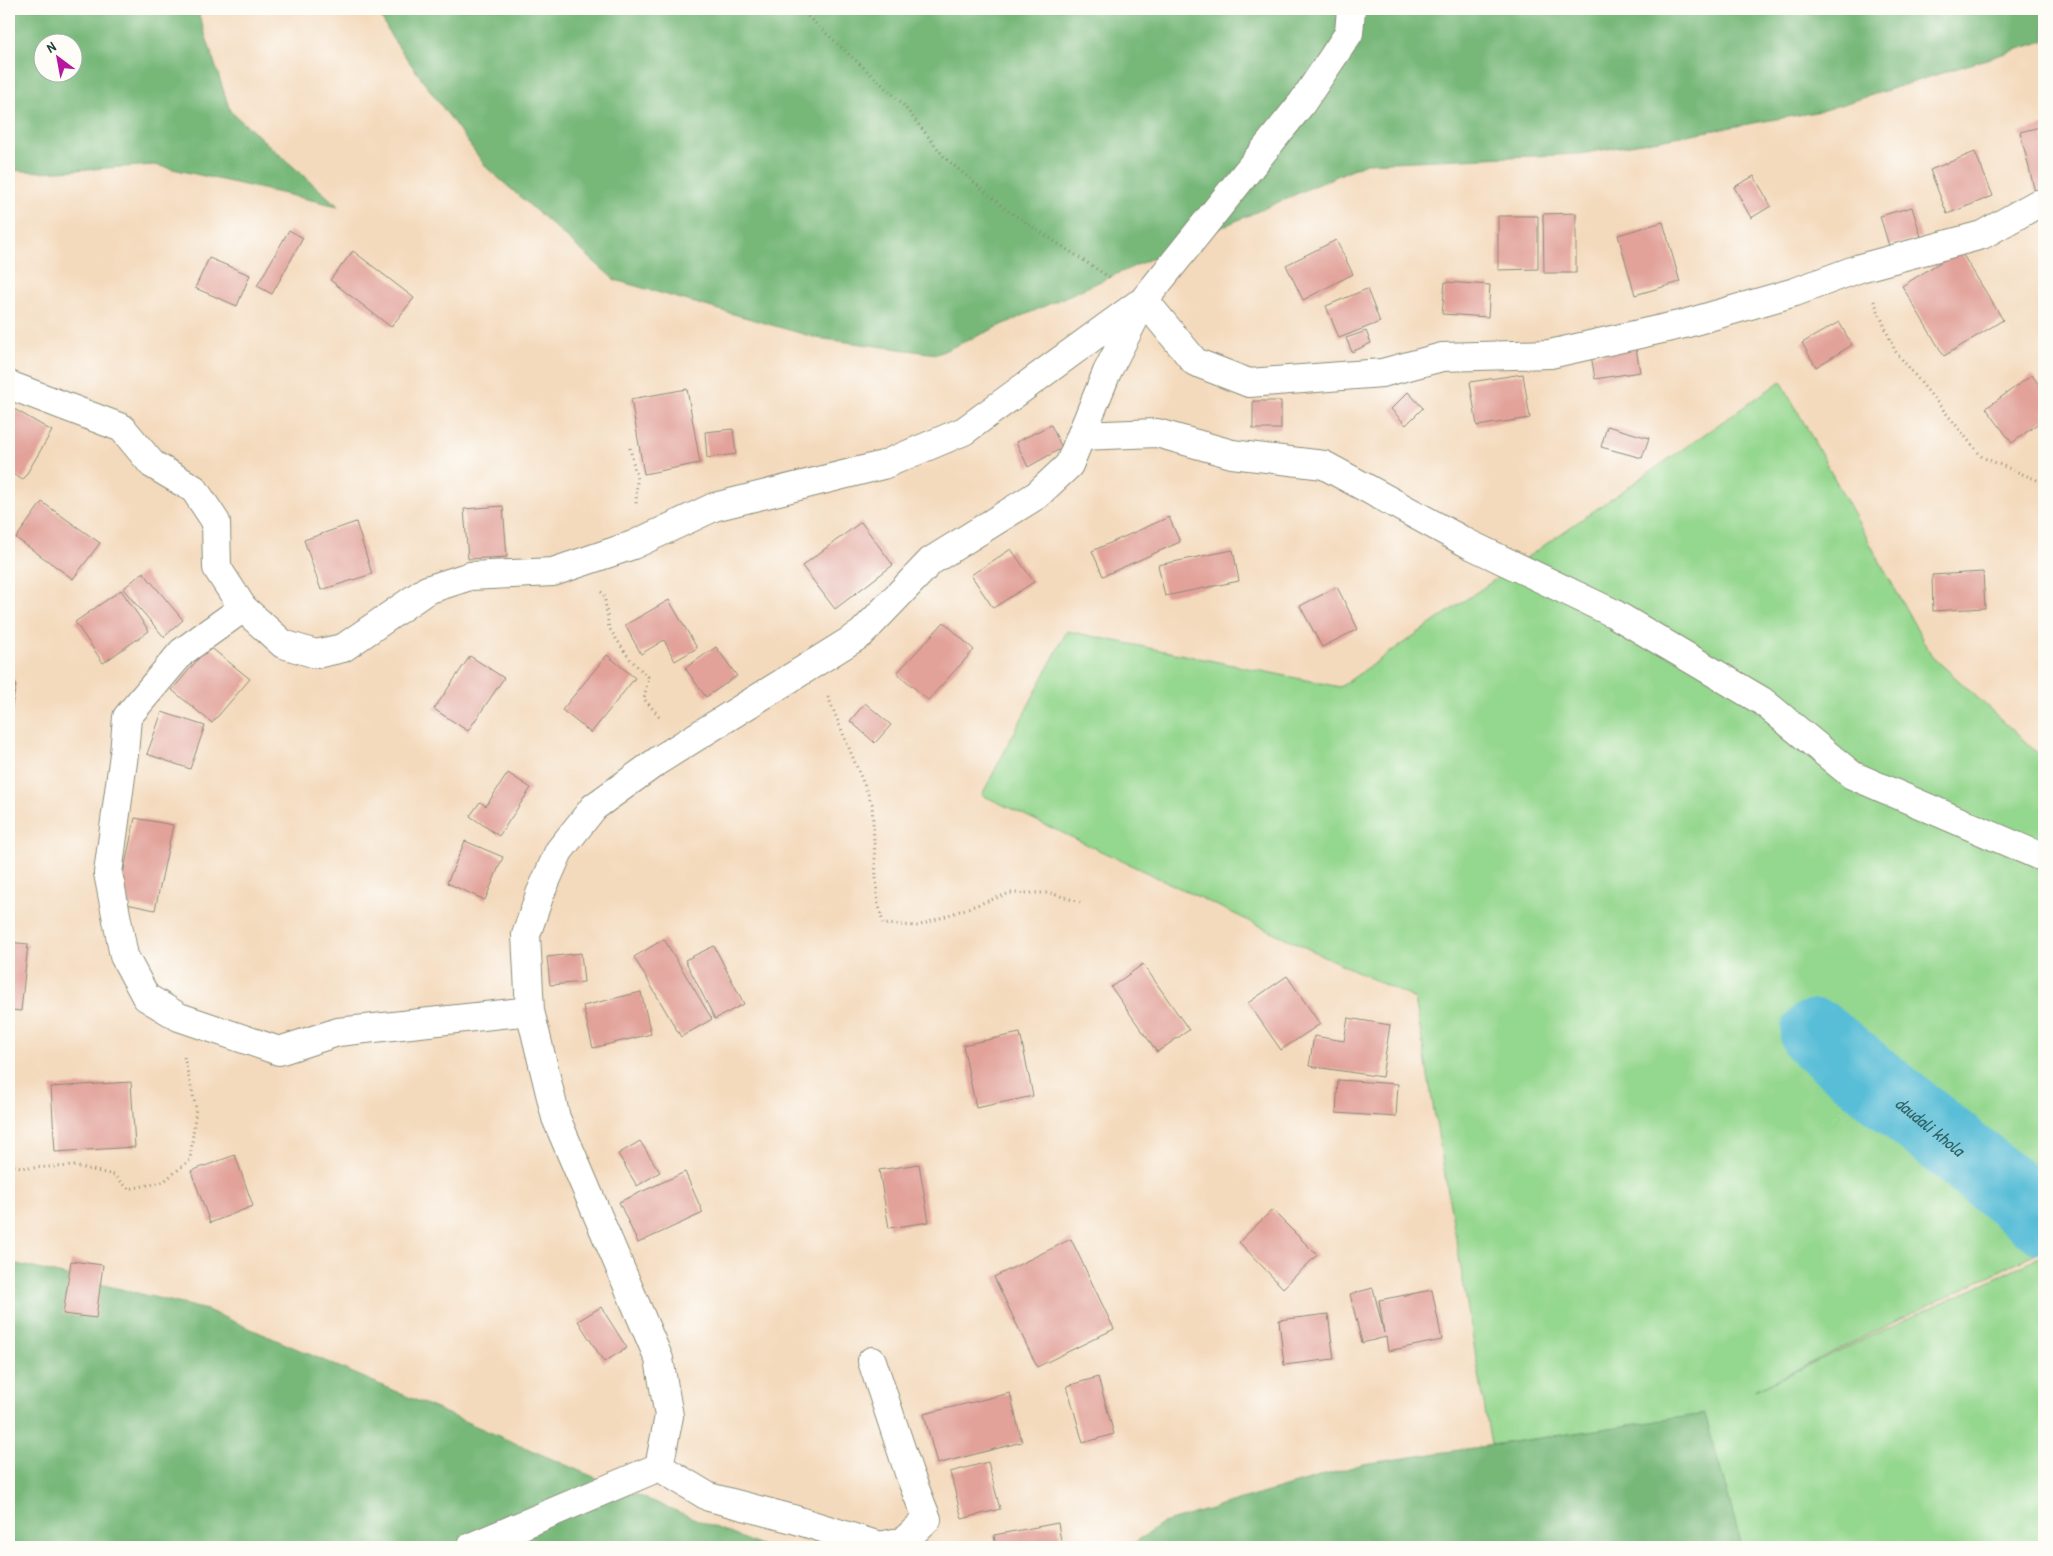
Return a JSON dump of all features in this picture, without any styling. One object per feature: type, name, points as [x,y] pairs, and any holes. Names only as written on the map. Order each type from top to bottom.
[{"type":"street","points":[[659,1466],[669,1416],[659,1359],[556,1118],[530,1011],[526,935],[540,894],[559,851],[594,807],[659,760],[861,634],[931,561],[1037,495],[1069,465],[1106,372],[1144,300],[1302,103],[1349,33],[1351,9]]},
{"type":"street","points":[[1144,300],[1195,362],[1249,383],[1382,373],[1442,356],[1550,354],[1684,324],[1795,292],[1860,268],[1982,235],[2037,204],[2044,203]]},
{"type":"street","points":[[9,385],[122,428],[152,464],[194,489],[216,522],[217,568],[243,608],[283,644],[316,654],[343,648],[427,590],[470,576],[554,572],[633,545],[714,508],[883,465],[964,431],[1144,300]]},
{"type":"street","points":[[1081,436],[1157,433],[1232,454],[1324,465],[1469,544],[1612,613],[1762,701],[1852,775],[2044,858]]},
{"type":"street","points":[[243,608],[182,652],[127,717],[108,873],[124,956],[146,997],[178,1017],[279,1051],[338,1032],[530,1011]]},
{"type":"street","points":[[659,1466],[709,1498],[793,1519],[880,1546],[904,1541],[927,1519],[909,1473],[872,1361]]},
{"type":"street","points":[[471,1547],[659,1466]]},
{"type":"path","points":[[795,9],[804,13],[901,102],[945,158],[958,169],[1008,210],[1144,300]]},
{"type":"path","points":[[1860,268],[1895,351],[1982,457],[2044,483]]},
{"type":"path","points":[[630,448],[637,480],[634,499],[642,528],[633,545]]},
{"type":"path","points":[[554,572],[560,582],[584,585],[604,594],[609,628],[629,658],[648,677],[644,699],[660,717],[659,760]]},
{"type":"path","points":[[808,667],[830,700],[872,804],[877,896],[883,924],[918,926],[1010,893],[1050,893],[1080,902]]},
{"type":"path","points":[[9,1165],[27,1168],[74,1166],[114,1175],[129,1189],[162,1182],[190,1160],[196,1108],[178,1017]]},
{"type":"green space","points":[[9,9],[199,9],[198,12],[230,111],[338,206],[155,165],[42,172],[9,170]]},
{"type":"green space","points":[[377,9],[2044,9],[2044,41],[1821,111],[1580,154],[1366,163],[937,354],[817,338],[615,280],[486,167],[392,38]]},
{"type":"green space","points":[[1781,381],[1931,655],[2044,759],[2044,1249],[1755,1390],[2044,1255],[2044,1547],[1742,1547],[1705,1415],[1491,1445],[1415,999],[982,795],[1067,631],[1340,687]]},
{"type":"green space","points":[[9,1262],[207,1310],[582,1472],[763,1547],[9,1547]]},
{"type":"green space","points":[[1705,1414],[1742,1547],[1128,1547],[1163,1523],[1363,1464]]},
{"type":"building","points":[[2044,126],[2044,189],[2035,192],[2020,132]]},
{"type":"building","points":[[1975,152],[1993,196],[1947,214],[1930,170]]},
{"type":"building","points":[[1754,176],[1771,206],[1751,218],[1734,187]]},
{"type":"building","points":[[1912,207],[1921,237],[1889,246],[1880,216]]},
{"type":"building","points":[[1576,213],[1576,273],[1544,273],[1543,214]]},
{"type":"building","points":[[1498,216],[1538,216],[1538,269],[1498,270]]},
{"type":"building","points":[[1663,222],[1680,282],[1635,295],[1618,235]]},
{"type":"building","points":[[289,230],[303,238],[272,294],[257,286]]},
{"type":"building","points":[[1336,240],[1353,274],[1303,300],[1286,265]]},
{"type":"building","points":[[1960,250],[2003,320],[1944,356],[1902,286]]},
{"type":"building","points":[[353,251],[414,298],[391,327],[330,280]]},
{"type":"building","points":[[209,258],[250,275],[237,306],[195,288]]},
{"type":"building","points":[[1445,282],[1490,285],[1488,317],[1442,314]]},
{"type":"building","points":[[1367,289],[1380,322],[1339,338],[1326,306]]},
{"type":"building","points":[[1839,322],[1852,345],[1816,367],[1802,343]]},
{"type":"building","points":[[1366,331],[1371,343],[1352,352],[1346,338]]},
{"type":"building","points":[[1636,348],[1640,372],[1595,379],[1591,355]]},
{"type":"building","points":[[1523,374],[1530,418],[1477,426],[1470,382]]},
{"type":"building","points":[[2032,375],[2044,392],[2044,419],[2012,443],[1986,408]]},
{"type":"building","points":[[687,389],[700,463],[644,474],[631,399]]},
{"type":"building","points":[[1408,392],[1423,408],[1406,425],[1391,409]]},
{"type":"building","points":[[1253,401],[1281,401],[1281,429],[1253,429]]},
{"type":"building","points":[[9,406],[52,431],[23,480],[9,472]]},
{"type":"building","points":[[1051,425],[1062,448],[1028,467],[1016,442]]},
{"type":"building","points":[[1607,426],[1649,438],[1642,458],[1601,447]]},
{"type":"building","points":[[733,429],[736,454],[707,458],[705,432]]},
{"type":"building","points":[[42,502],[100,543],[73,579],[16,538]]},
{"type":"building","points":[[503,506],[507,557],[468,559],[464,509]]},
{"type":"building","points":[[1169,517],[1180,542],[1103,576],[1092,551]]},
{"type":"building","points":[[356,522],[372,574],[321,590],[304,540]]},
{"type":"building","points":[[861,522],[893,565],[835,609],[802,566]]},
{"type":"building","points":[[1011,549],[1034,582],[993,608],[971,575]]},
{"type":"building","points":[[1233,550],[1239,581],[1165,596],[1158,565]]},
{"type":"building","points":[[143,572],[183,620],[164,637],[123,589]]},
{"type":"building","points":[[1983,572],[1985,608],[1933,611],[1932,575]]},
{"type":"building","points":[[1337,587],[1358,629],[1322,647],[1300,606]]},
{"type":"building","points":[[121,590],[149,631],[103,663],[75,622]]},
{"type":"building","points":[[669,600],[697,648],[675,661],[664,640],[641,654],[625,625]]},
{"type":"building","points":[[944,622],[974,650],[928,700],[897,673]]},
{"type":"building","points":[[209,646],[250,679],[212,723],[172,690]]},
{"type":"building","points":[[716,647],[737,676],[706,697],[685,668]]},
{"type":"building","points":[[607,655],[635,678],[591,733],[562,710]]},
{"type":"building","points":[[470,656],[504,678],[468,731],[434,709]]},
{"type":"building","points":[[9,682],[16,683],[10,717],[9,717]]},
{"type":"building","points":[[865,703],[891,725],[875,743],[850,721]]},
{"type":"building","points":[[162,712],[205,726],[190,769],[147,754]]},
{"type":"building","points":[[508,773],[531,788],[499,836],[470,816],[480,802],[486,806]]},
{"type":"building","points":[[135,818],[173,825],[155,910],[117,902]]},
{"type":"building","points":[[465,841],[503,857],[485,900],[447,883]]},
{"type":"building","points":[[664,939],[712,1019],[681,1037],[634,957]]},
{"type":"building","points":[[9,942],[28,944],[21,1011],[9,1010]]},
{"type":"building","points":[[714,946],[744,1004],[715,1019],[685,960]]},
{"type":"building","points":[[581,953],[584,982],[550,985],[547,957]]},
{"type":"building","points":[[1143,964],[1189,1030],[1157,1052],[1111,987]]},
{"type":"building","points":[[1287,976],[1320,1024],[1281,1050],[1248,1003]]},
{"type":"building","points":[[641,992],[651,1034],[593,1048],[583,1006]]},
{"type":"building","points":[[1348,1018],[1390,1025],[1382,1077],[1309,1066],[1314,1036],[1344,1041]]},
{"type":"building","points":[[1020,1033],[1033,1096],[976,1108],[963,1045]]},
{"type":"building","points":[[1338,1080],[1398,1084],[1396,1117],[1336,1113]]},
{"type":"building","points":[[131,1082],[135,1147],[55,1152],[51,1087]]},
{"type":"building","points":[[640,1141],[660,1172],[637,1186],[618,1154]]},
{"type":"building","points":[[235,1155],[253,1206],[210,1223],[191,1171]]},
{"type":"building","points":[[919,1164],[929,1222],[889,1228],[879,1170]]},
{"type":"building","points":[[685,1172],[703,1213],[638,1243],[619,1202]]},
{"type":"building","points":[[1272,1210],[1317,1255],[1283,1288],[1239,1242]]},
{"type":"building","points":[[1071,1239],[1114,1329],[1037,1367],[994,1277]]},
{"type":"building","points":[[71,1261],[103,1265],[96,1318],[63,1314]]},
{"type":"building","points":[[1373,1288],[1384,1333],[1379,1300],[1432,1290],[1442,1340],[1388,1351],[1386,1337],[1362,1343],[1350,1294]]},
{"type":"building","points":[[601,1307],[627,1348],[604,1362],[578,1321]]},
{"type":"building","points":[[1328,1314],[1334,1359],[1284,1365],[1279,1320]]},
{"type":"building","points":[[1098,1377],[1114,1434],[1083,1443],[1067,1386]]},
{"type":"building","points":[[1010,1393],[1022,1442],[937,1464],[924,1414]]},
{"type":"building","points":[[988,1462],[1000,1509],[962,1519],[950,1472]]},
{"type":"building","points":[[1058,1523],[1062,1547],[996,1547],[994,1535]]},
{"type":"waterway","name":"daudali khola","points":[[1816,1035],[2044,1219]]}]
